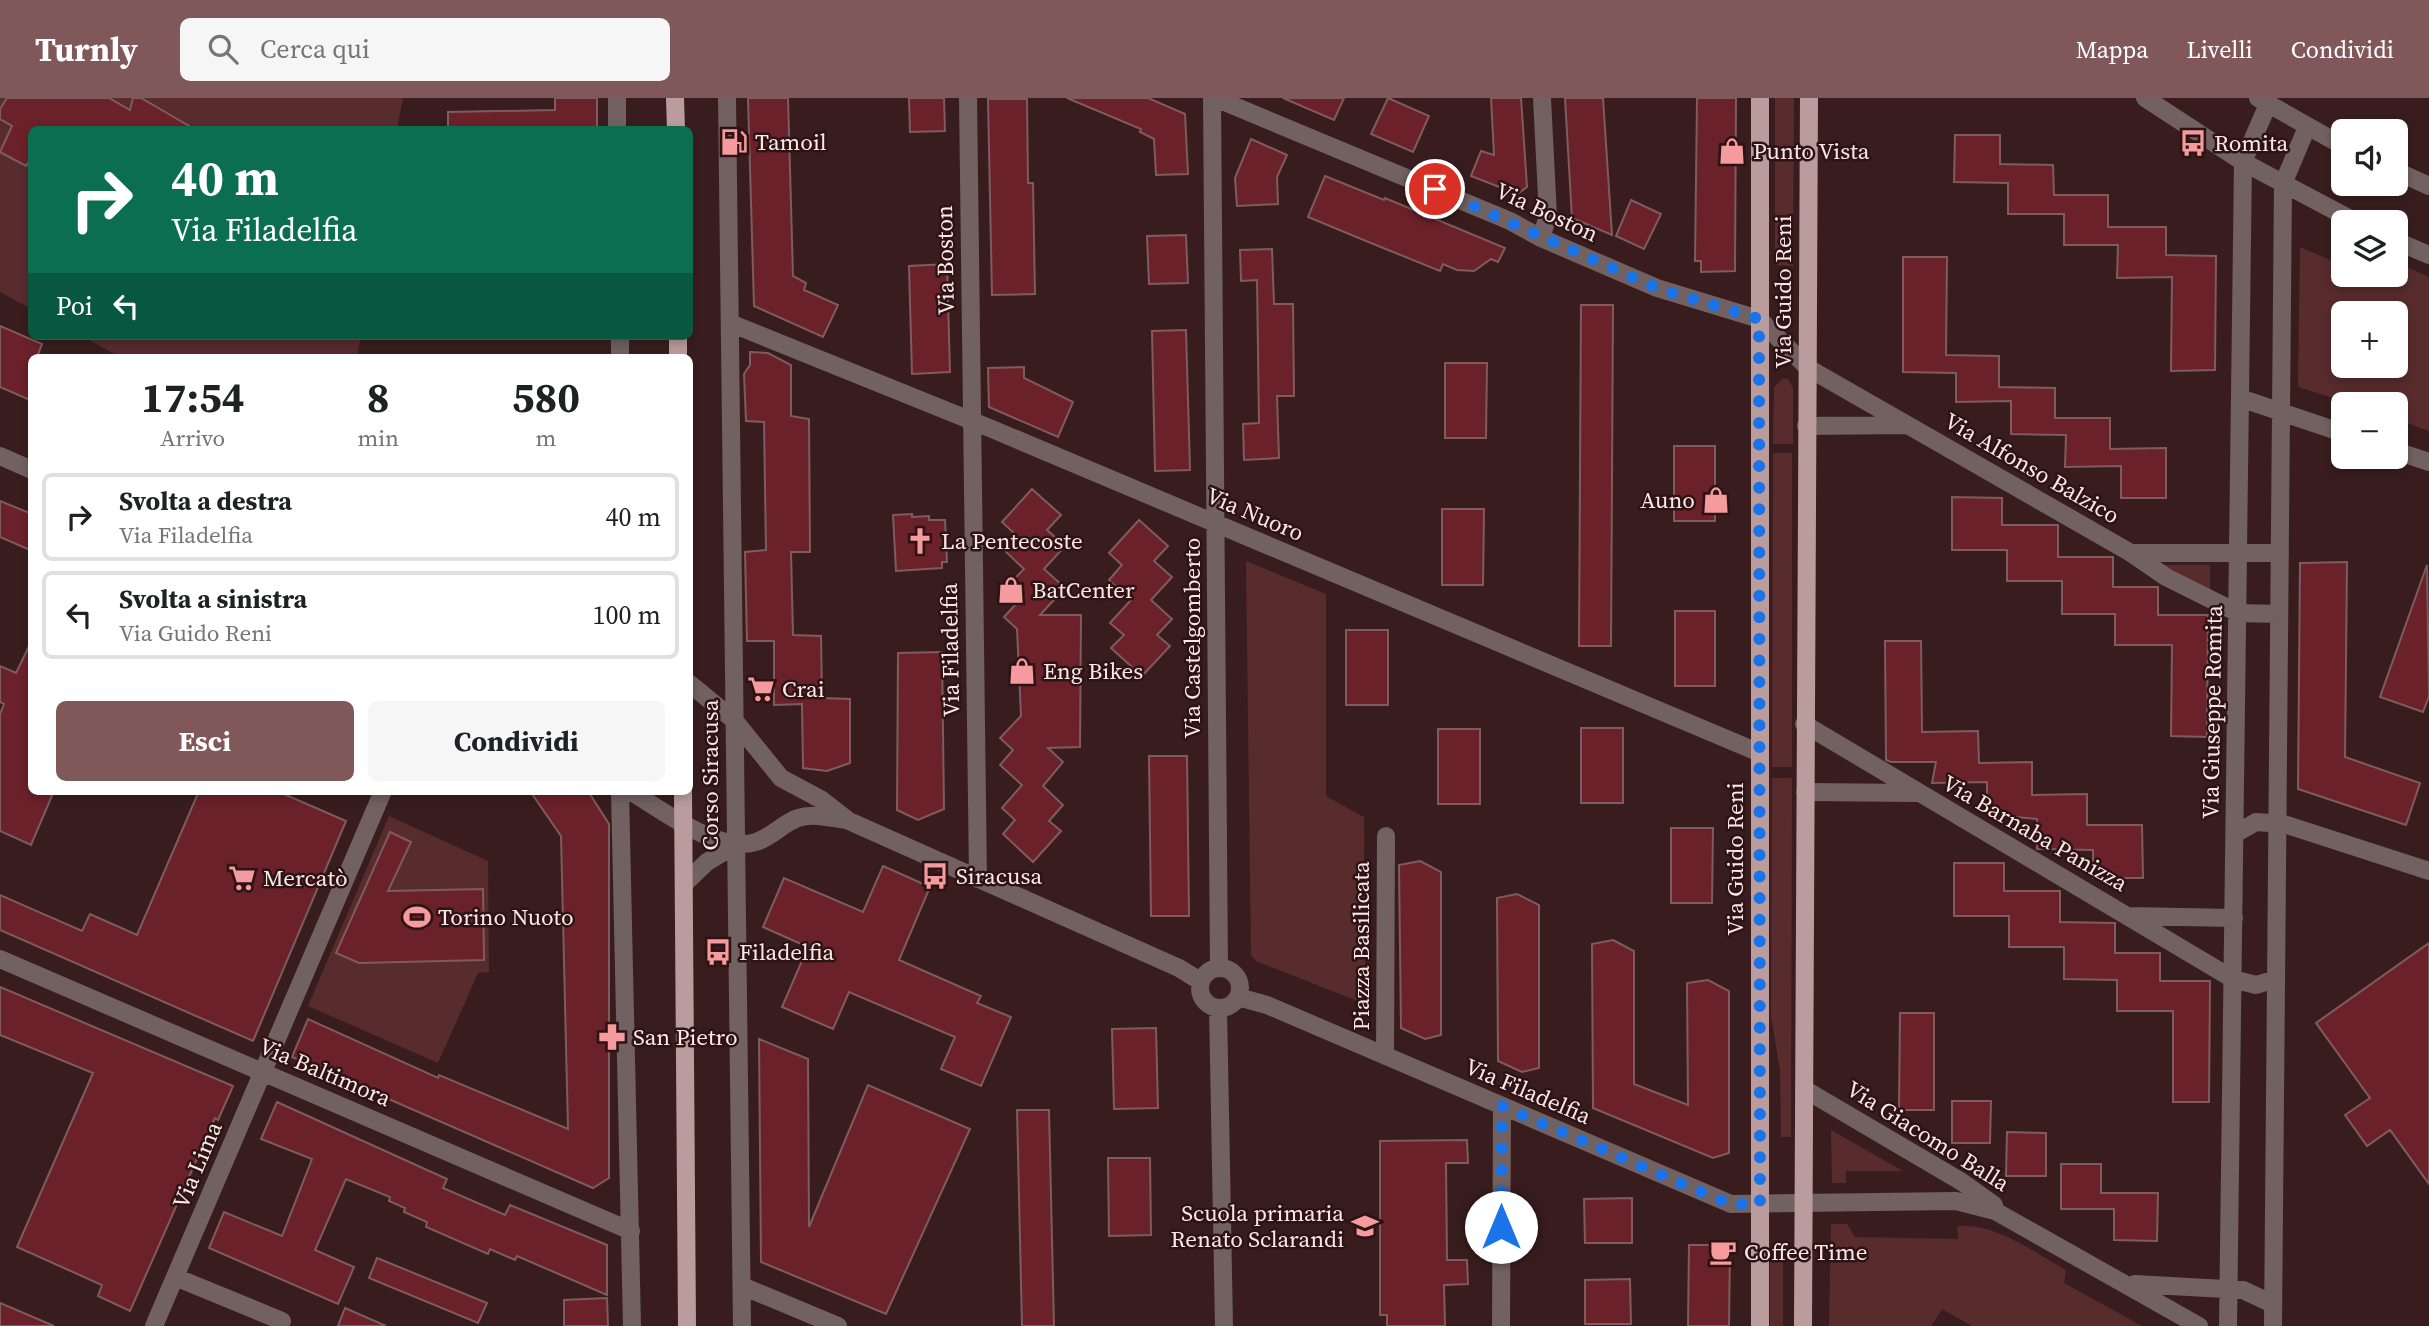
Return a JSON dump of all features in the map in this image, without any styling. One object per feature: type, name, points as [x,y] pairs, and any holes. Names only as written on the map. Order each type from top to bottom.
[{"type":"main road","points":[[675,98],[676,126]]},
{"type":"main road","name":"Via Guido Reni","points":[[1760,98],[1760,1326]]},
{"type":"main road","name":"Via Guido Reni","points":[[1803,1326],[1809,98]]},
{"type":"main road","name":"Corso Siracusa","points":[[683,795],[687,1326]]},
{"type":"street","points":[[617,98],[617,126]]},
{"type":"street","name":"Corso Siracusa","points":[[727,98],[743,1326]]},
{"type":"street","name":"Via Boston","points":[[968,98],[971,421]]},
{"type":"street","name":"Via Boston","points":[[1213,98],[1510,221],[1541,239],[1657,288],[1759,319],[1808,368]]},
{"type":"street","name":"Via Castelgomberto","points":[[1213,98],[1219,967]]},
{"type":"street","points":[[1541,239],[1548,216],[1542,98]]},
{"type":"street","points":[[2145,98],[2243,162],[2334,210]]},
{"type":"street","points":[[2287,116],[2294,98]]},
{"type":"street","points":[[2262,101],[2331,140]]},
{"type":"street","name":"Via Giuseppe Romita","points":[[2228,1326],[2243,162],[2262,101]]},
{"type":"street","points":[[2273,1326],[2283,184],[2307,127]]},
{"type":"street","points":[[2408,176],[2429,186]]},
{"type":"street","points":[[2408,246],[2429,255]]},
{"type":"street","name":"Via Nuoro","points":[[730,323],[971,421],[1760,753]]},
{"type":"street","name":"Via Alfonso Balzico","points":[[1808,368],[2131,552],[2166,577],[2238,613],[2279,614]]},
{"type":"street","points":[[2240,397],[2331,429]]},
{"type":"street","name":"Via Filadelfia","points":[[971,421],[978,878]]},
{"type":"street","name":"Via Alfonso Balzico","points":[[1806,426],[1909,425]]},
{"type":"street","points":[[2408,454],[2429,462]]},
{"type":"street","points":[[0,456],[28,468]]},
{"type":"street","name":"Via Alfonso Balzico","points":[[2131,552],[2280,554]]},
{"type":"street","points":[[693,686],[734,720],[781,778],[822,800],[849,821],[1179,968],[1200,981]]},
{"type":"street","name":"Via Barnaba Panizza","points":[[1804,724],[2233,979],[2256,985],[2276,979]]},
{"type":"street","name":"Via Barnaba Panizza","points":[[1805,792],[1917,793]]},
{"type":"street","points":[[264,1073],[381,795]]},
{"type":"street","points":[[620,795],[632,1326]]},
{"type":"street","points":[[636,795],[683,825],[735,845]]},
{"type":"street","points":[[684,884],[707,862],[735,845],[755,842],[797,818],[818,816],[849,821]]},
{"type":"street","points":[[2235,834],[2246,825],[2278,822],[2429,871]]},
{"type":"street","name":"Piazza Basilicata","points":[[1385,1056],[1386,836]]},
{"type":"street","name":"Via Barnaba Panizza","points":[[2128,916],[2234,918]]},
{"type":"street","name":"Via Baltimora","points":[[0,959],[631,1231]]},
{"type":"street","points":[[1219,967],[1229,969],[1238,979],[1238,997],[1228,1007],[1218,1008],[1203,1000],[1199,991],[1200,981],[1209,970],[1219,967]]},
{"type":"street","name":"Via Filadelfia","points":[[1238,997],[1266,1005],[1731,1204],[1804,1202]]},
{"type":"street","points":[[1218,1008],[1224,1326]]},
{"type":"street","name":"Via Lima","points":[[154,1326],[264,1073]]},
{"type":"street","name":"Via Giacomo Balla","points":[[1804,1089],[1962,1182],[2025,1227]]},
{"type":"street","points":[[1501,1326],[1502,1106]]},
{"type":"street","name":"Via Giacomo Balla","points":[[1804,1202],[1956,1201],[1995,1211],[2199,1326]]},
{"type":"street","points":[[175,1277],[282,1321]]},
{"type":"street","name":"Via Giacomo Balla","points":[[2122,1281],[2148,1287],[2229,1288],[2258,1295],[2273,1304]]},
{"type":"street","points":[[742,1286],[838,1326]]},
{"type":"shaded area","points":[[0,98],[403,98],[398,126],[28,126],[28,307],[0,292]]},
{"type":"shaded area","points":[[1775,98],[1794,98],[1793,266],[1775,265]]},
{"type":"shaded area","points":[[2300,247],[2331,260],[2331,287],[2408,287],[2408,267],[2429,277],[2429,431],[2408,423],[2408,392],[2331,392],[2331,397],[2298,387]]},
{"type":"shaded area","points":[[89,340],[360,340],[358,354],[115,354]]},
{"type":"shaded area","points":[[1783,378],[1788,379],[1793,388],[1793,444],[1773,444],[1774,387]]},
{"type":"shaded area","points":[[1773,453],[1792,453],[1792,767],[1772,767]]},
{"type":"shaded area","points":[[1246,561],[1326,594],[1326,796],[1364,817],[1365,1004],[1256,961],[1251,955]]},
{"type":"shaded area","points":[[2162,565],[2210,565],[2210,592]]},
{"type":"shaded area","points":[[1772,778],[1792,778],[1791,1137],[1781,1137],[1780,1070],[1771,1017]]},
{"type":"shaded area","name":"Torino Nuoto","points":[[389,816],[488,861],[489,972],[478,973],[438,1063],[308,1006]]},
{"type":"shaded area","points":[[1831,1130],[1903,1171],[1846,1171],[1846,1183],[1832,1183]]},
{"type":"shaded area","points":[[1831,1224],[1847,1224],[1855,1237],[1958,1239],[1957,1226],[1986,1229],[2014,1240],[2066,1270],[2064,1283],[2142,1326],[1972,1326],[1942,1309],[1931,1326],[1829,1326]]},
{"type":"shaded area","points":[[1770,1260],[1783,1260],[1783,1326],[1770,1326]]},
{"type":"building","points":[[7,98],[109,98],[130,110],[133,98],[141,98],[189,126],[28,126],[26,166],[0,152],[12,126],[0,119],[0,109]]},
{"type":"building","points":[[555,98],[597,98],[597,126],[448,126],[448,112],[555,110]]},
{"type":"building","points":[[748,98],[788,98],[793,276],[806,283],[804,290],[838,305],[823,337],[754,306]]},
{"type":"building","points":[[909,98],[944,98],[945,131],[910,132]]},
{"type":"building","points":[[1067,98],[1148,98],[1185,114],[1188,174],[1156,175],[1154,139],[1140,132],[1141,129]]},
{"type":"building","points":[[1283,98],[1344,98],[1334,120]]},
{"type":"building","points":[[1388,98],[1429,116],[1413,152],[1371,134]]},
{"type":"building","points":[[1491,98],[1521,98],[1527,187],[1517,194],[1471,176],[1481,151],[1494,155]]},
{"type":"building","points":[[1565,98],[1603,98],[1612,235],[1572,218]]},
{"type":"building","points":[[1697,98],[1736,98],[1735,271],[1701,272],[1701,261],[1695,261]]},
{"type":"building","points":[[988,99],[1027,99],[1028,183],[1033,183],[1035,294],[992,295]]},
{"type":"building","points":[[1955,135],[2000,135],[2000,164],[2053,165],[2054,195],[2108,195],[2108,227],[2166,227],[2166,255],[2216,256],[2215,370],[2171,371],[2172,277],[2117,278],[2118,245],[2064,245],[2064,214],[2008,214],[2008,183],[1954,182]]},
{"type":"building","points":[[1251,139],[1287,155],[1277,177],[1278,204],[1237,206],[1235,178]]},
{"type":"building","points":[[1325,176],[1505,248],[1498,262],[1491,259],[1474,271],[1457,270],[1443,264],[1440,271],[1308,217]]},
{"type":"building","points":[[1631,200],[1661,214],[1644,249],[1616,236]]},
{"type":"building","points":[[1186,235],[1188,283],[1149,284],[1147,236]]},
{"type":"building","points":[[1272,249],[1274,304],[1293,304],[1294,396],[1277,396],[1279,458],[1244,460],[1243,424],[1259,423],[1257,280],[1241,281],[1240,250]]},
{"type":"building","points":[[1903,257],[1947,257],[1946,355],[1999,356],[1999,387],[2055,388],[2055,418],[2110,418],[2110,449],[2166,448],[2166,498],[2121,498],[2121,466],[2065,467],[2066,435],[2011,434],[2011,401],[1956,402],[1956,373],[1903,372]]},
{"type":"building","points":[[947,264],[950,372],[912,374],[909,266]]},
{"type":"building","points":[[1581,305],[1613,305],[1611,646],[1579,646]]},
{"type":"building","points":[[0,326],[42,344],[38,354],[28,354],[28,399],[0,387]]},
{"type":"building","points":[[1186,330],[1190,470],[1155,471],[1152,331]]},
{"type":"building","points":[[750,352],[768,353],[791,365],[791,416],[809,419],[810,552],[791,552],[793,635],[821,636],[822,698],[850,699],[850,763],[827,771],[803,768],[802,704],[774,705],[774,641],[747,641],[745,552],[766,550],[764,422],[746,421],[744,374],[750,365]]},
{"type":"building","points":[[1445,363],[1487,363],[1486,438],[1445,438]]},
{"type":"building","points":[[1024,367],[1024,378],[1073,402],[1058,437],[989,407],[988,368]]},
{"type":"building","points":[[1674,446],[1715,446],[1715,521],[1674,521]]},
{"type":"building","points":[[1032,489],[1061,515],[1047,530],[1065,546],[1044,569],[1065,588],[1040,615],[1081,615],[1080,747],[1048,748],[1063,762],[1043,786],[1063,805],[1049,821],[1061,831],[1033,862],[1003,834],[1015,820],[1002,808],[1022,785],[1000,765],[1013,750],[1000,738],[1021,716],[1017,629],[1004,617],[1017,603],[1003,591],[1024,569],[1002,548],[1015,534],[1002,522]]},
{"type":"building","points":[[1952,497],[2002,498],[2002,525],[2058,525],[2058,557],[2113,557],[2113,587],[2158,587],[2158,615],[2208,615],[2207,737],[2171,736],[2172,645],[2115,645],[2115,614],[2062,614],[2062,581],[2007,581],[2007,550],[1952,550]]},
{"type":"building","points":[[0,501],[28,512],[28,549],[0,537]]},
{"type":"building","points":[[1442,509],[1484,509],[1483,585],[1442,585]]},
{"type":"building","name":"La Pentecoste","points":[[912,514],[912,517],[929,516],[929,520],[945,520],[947,562],[942,562],[942,568],[896,571],[893,515]]},
{"type":"building","points":[[1139,520],[1168,546],[1154,561],[1172,577],[1151,600],[1172,619],[1157,635],[1170,646],[1142,676],[1111,648],[1124,635],[1110,623],[1131,600],[1109,580],[1122,565],[1109,553]]},
{"type":"building","points":[[2347,562],[2345,757],[2420,783],[2406,825],[2298,789],[2300,563]]},
{"type":"building","points":[[2427,565],[2429,696],[2423,712],[2380,697]]},
{"type":"building","points":[[1675,611],[1715,611],[1715,686],[1675,686]]},
{"type":"building","points":[[1346,630],[1388,630],[1388,705],[1346,705]]},
{"type":"building","points":[[1885,641],[1921,641],[1922,732],[1978,731],[1979,763],[2032,762],[2032,795],[2087,794],[2087,825],[2142,825],[2143,878],[2093,878],[2093,850],[2037,849],[2037,819],[1987,814],[1987,782],[1932,783],[1936,762],[1886,760]]},
{"type":"building","points":[[28,648],[28,795],[52,795],[31,845],[0,831],[0,714],[4,704],[0,702],[0,666],[16,673]]},
{"type":"building","points":[[942,652],[944,809],[918,820],[897,810],[898,653]]},
{"type":"building","points":[[1581,728],[1623,728],[1623,803],[1581,803]]},
{"type":"building","points":[[1438,729],[1480,729],[1480,804],[1438,804]]},
{"type":"building","points":[[1149,756],[1187,756],[1189,916],[1151,916]]},
{"type":"building","name":"Mercatò","points":[[197,795],[286,795],[346,821],[253,1041],[0,930],[0,895],[82,931],[90,914],[137,935]]},
{"type":"building","points":[[533,795],[591,795],[609,824],[609,1178],[593,1188],[292,1057],[308,1019],[438,1078],[439,1075],[568,1129],[561,836]]},
{"type":"building","points":[[1671,828],[1713,828],[1712,903],[1671,903]]},
{"type":"building","name":"Torino Nuoto","points":[[390,832],[411,842],[388,891],[483,889],[484,960],[359,963],[336,953]]},
{"type":"building","points":[[1420,861],[1441,872],[1441,1035],[1425,1039],[1401,1028],[1399,865]]},
{"type":"building","points":[[1954,863],[2004,863],[2004,891],[2060,891],[2060,922],[2115,923],[2115,953],[2160,953],[2160,981],[2210,981],[2209,1102],[2173,1102],[2173,1011],[2117,1011],[2117,980],[2064,979],[2064,947],[2009,947],[2009,916],[1954,916]]},
{"type":"building","points":[[883,866],[930,887],[899,960],[981,996],[977,1003],[1011,1017],[981,1086],[941,1069],[955,1037],[849,992],[833,1029],[782,1007],[808,947],[763,927],[784,878],[863,912]]},
{"type":"building","points":[[1517,894],[1539,905],[1539,1068],[1522,1072],[1498,1061],[1497,898]]},
{"type":"building","points":[[1613,940],[1634,951],[1634,1084],[1688,1105],[1687,983],[1708,980],[1729,991],[1729,1153],[1713,1158],[1593,1108],[1592,944]]},
{"type":"building","points":[[2429,943],[2429,1184],[2390,1130],[2367,1146],[2345,1115],[2370,1098],[2316,1023]]},
{"type":"building","points":[[0,987],[233,1086],[218,1120],[215,1118],[130,1311],[98,1296],[102,1285],[17,1247],[93,1073],[0,1035]]},
{"type":"building","points":[[1900,1013],[1934,1013],[1934,1110],[1899,1110]]},
{"type":"building","points":[[1156,1028],[1158,1108],[1114,1109],[1112,1029]]},
{"type":"building","points":[[759,1039],[808,1059],[809,1227],[868,1085],[970,1129],[886,1314],[761,1262]]},
{"type":"building","points":[[1952,1101],[1991,1101],[1990,1143],[1952,1143]]},
{"type":"building","points":[[277,1102],[447,1179],[443,1188],[505,1215],[510,1205],[607,1245],[607,1295],[517,1256],[515,1260],[490,1249],[488,1254],[426,1227],[427,1222],[404,1212],[405,1208],[389,1201],[390,1197],[346,1179],[315,1250],[354,1267],[338,1304],[209,1248],[224,1212],[282,1236],[312,1159],[261,1139]]},
{"type":"building","points":[[1017,1110],[1049,1110],[1054,1326],[1022,1326]]},
{"type":"building","points":[[2007,1132],[2046,1133],[2046,1176],[2006,1176]]},
{"type":"building","points":[[1467,1140],[1468,1163],[1446,1163],[1447,1260],[1467,1260],[1468,1284],[1444,1285],[1445,1326],[1387,1326],[1387,1315],[1380,1315],[1380,1141]]},
{"type":"building","points":[[1108,1158],[1150,1158],[1151,1235],[1109,1236]]},
{"type":"building","points":[[2061,1164],[2101,1164],[2101,1193],[2158,1193],[2157,1241],[2114,1240],[2114,1209],[2061,1209]]},
{"type":"building","points":[[1632,1198],[1632,1243],[1585,1243],[1584,1199]]},
{"type":"building","points":[[1689,1245],[1730,1245],[1729,1326],[1688,1326]]},
{"type":"building","points":[[377,1258],[487,1303],[478,1323],[369,1278]]},
{"type":"building","points":[[1630,1279],[1631,1324],[1585,1324],[1585,1280]]},
{"type":"building","points":[[607,1298],[608,1326],[564,1326],[564,1300]]},
{"type":"building","points":[[0,1303],[54,1326],[0,1326]]},
{"type":"building","points":[[345,1308],[386,1326],[338,1326]]},
{"type":"place","name":"Tamoil","points":[[734,142]]},
{"type":"place","name":"Romita","points":[[2193,143]]},
{"type":"place","name":"Punto Vista","points":[[1732,151]]},
{"type":"place","name":"Auno","points":[[1716,500]]},
{"type":"place","name":"La Pentecoste","points":[[920,541]]},
{"type":"place","name":"BatCenter","points":[[1011,590]]},
{"type":"place","name":"Eng Bikes","points":[[1022,671]]},
{"type":"place","name":"Crai","points":[[761,689]]},
{"type":"place","name":"Siracusa","points":[[935,876]]},
{"type":"place","name":"Mercatò","points":[[242,878]]},
{"type":"place","name":"Torino Nuoto","points":[[417,917]]},
{"type":"place","name":"Filadelfia","points":[[718,952]]},
{"type":"place","name":"San Pietro","points":[[612,1037]]},
{"type":"place","name":"Scuola primaria Renato Sclarandi","points":[[1365,1226]]},
{"type":"place","name":"Coffee Time","points":[[1723,1252]]},
{"type":"route","points":[[1435,189],[1510,221],[1541,239],[1657,288],[1759,319],[1760,1204],[1731,1204],[1720,1200],[1502,1106],[1501,1227]]}]
